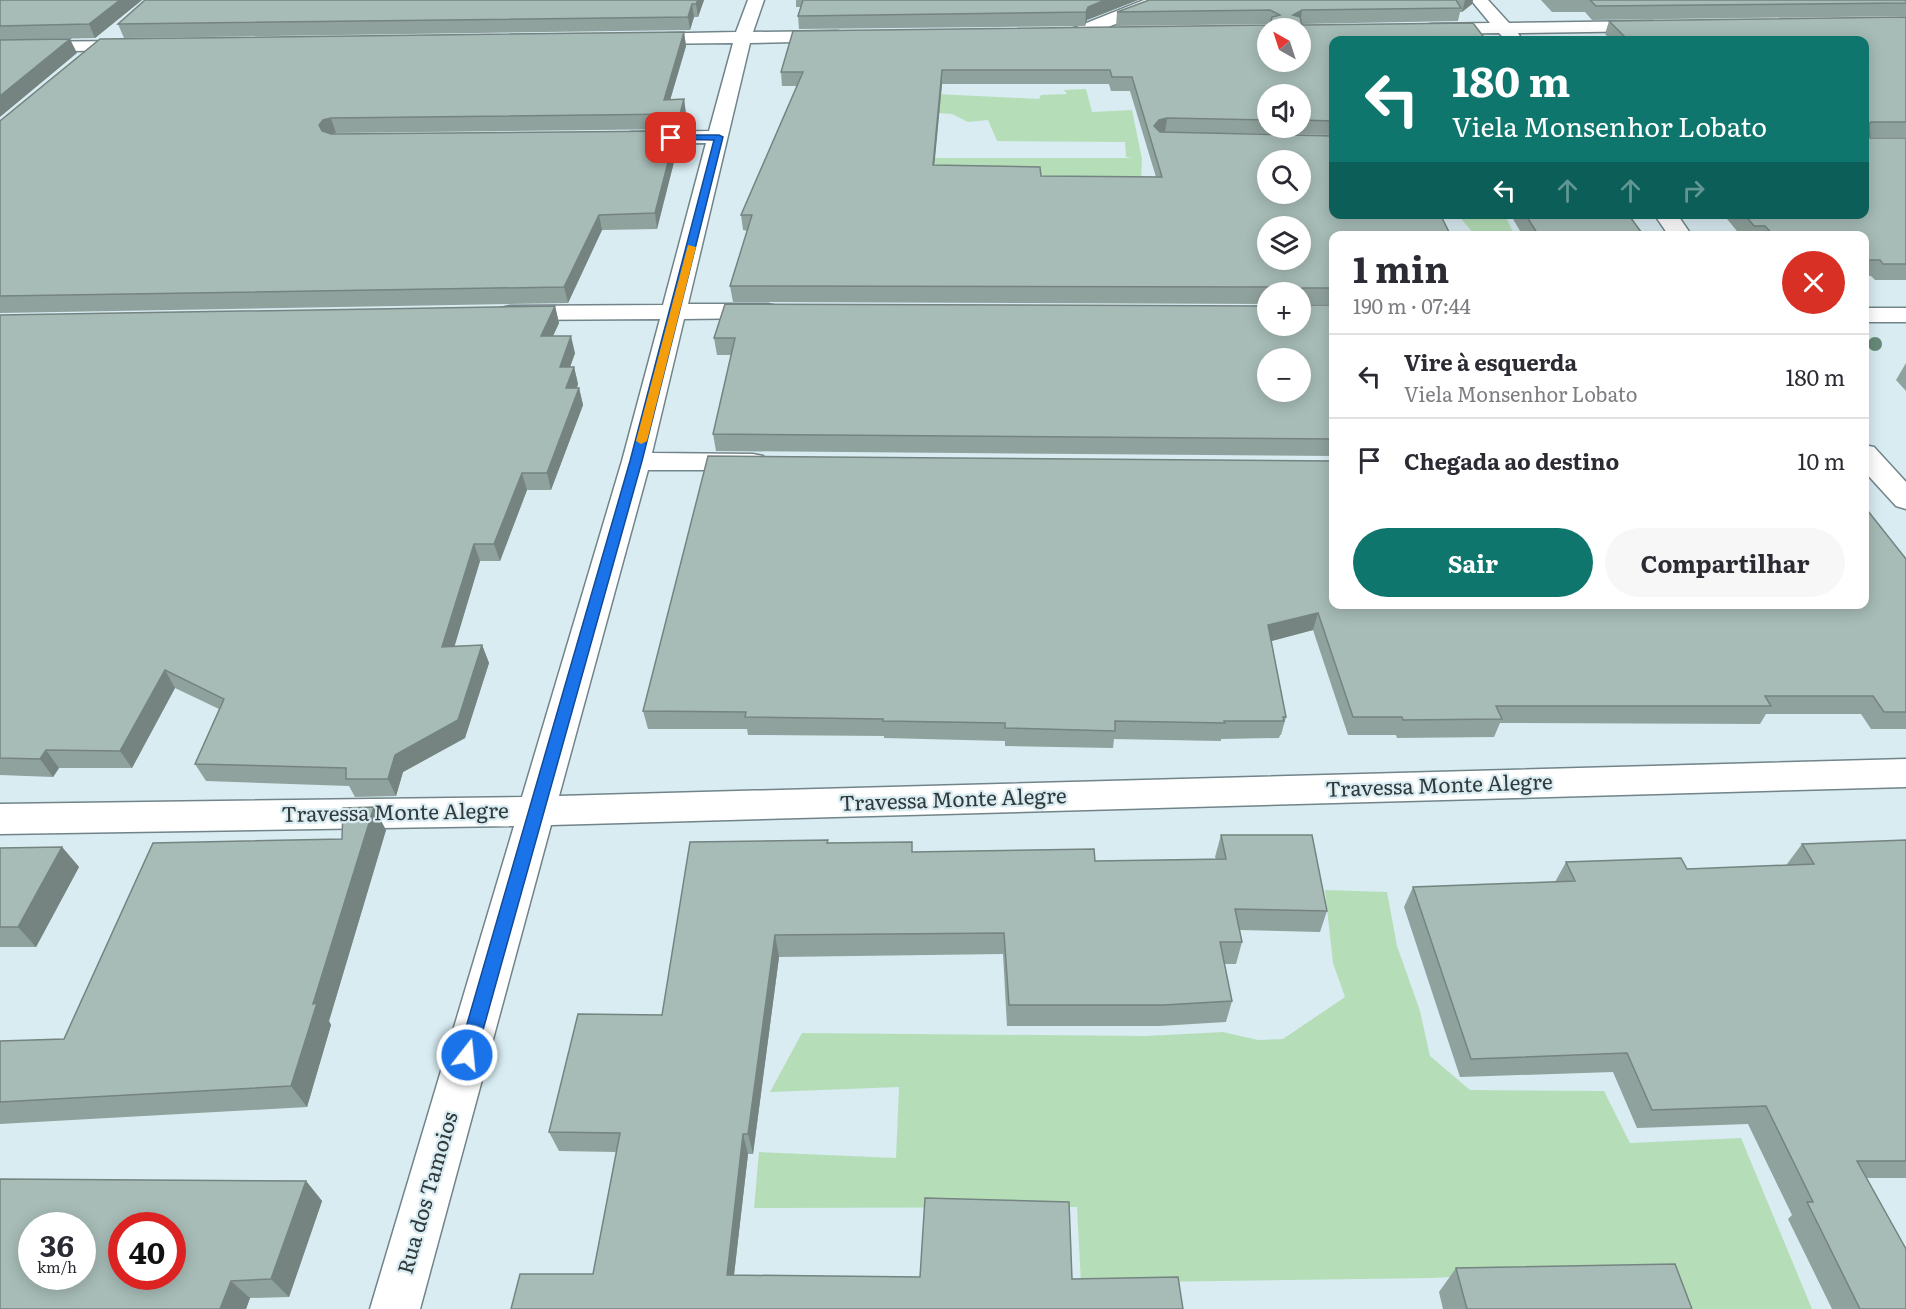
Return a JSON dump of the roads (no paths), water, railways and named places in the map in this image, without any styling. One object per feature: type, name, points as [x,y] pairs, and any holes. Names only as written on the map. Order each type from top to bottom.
[{"type":"street","name":"Rua dos Tamoios","points":[[395,1309],[636,461],[743,37],[756,0]]},
{"type":"street","points":[[1120,33],[1069,34],[1159,0]]},
{"type":"street","points":[[1479,0],[1509,35]]},
{"type":"street","points":[[81,61],[123,26]]},
{"type":"street","points":[[1408,30],[1509,35],[1668,26]]},
{"type":"street","points":[[624,39],[850,36]]},
{"type":"street","points":[[0,47],[158,45]]},
{"type":"street","points":[[611,138],[719,137]]},
{"type":"street","points":[[1669,219],[1678,231]]},
{"type":"street","points":[[486,314],[794,311]]},
{"type":"street","points":[[1869,315],[1906,315]]},
{"type":"street","points":[[636,461],[778,462]]},
{"type":"street","points":[[1870,466],[1906,500]]},
{"type":"street","name":"Travessa Monte Alegre","points":[[0,819],[536,812],[1906,773]]}]
